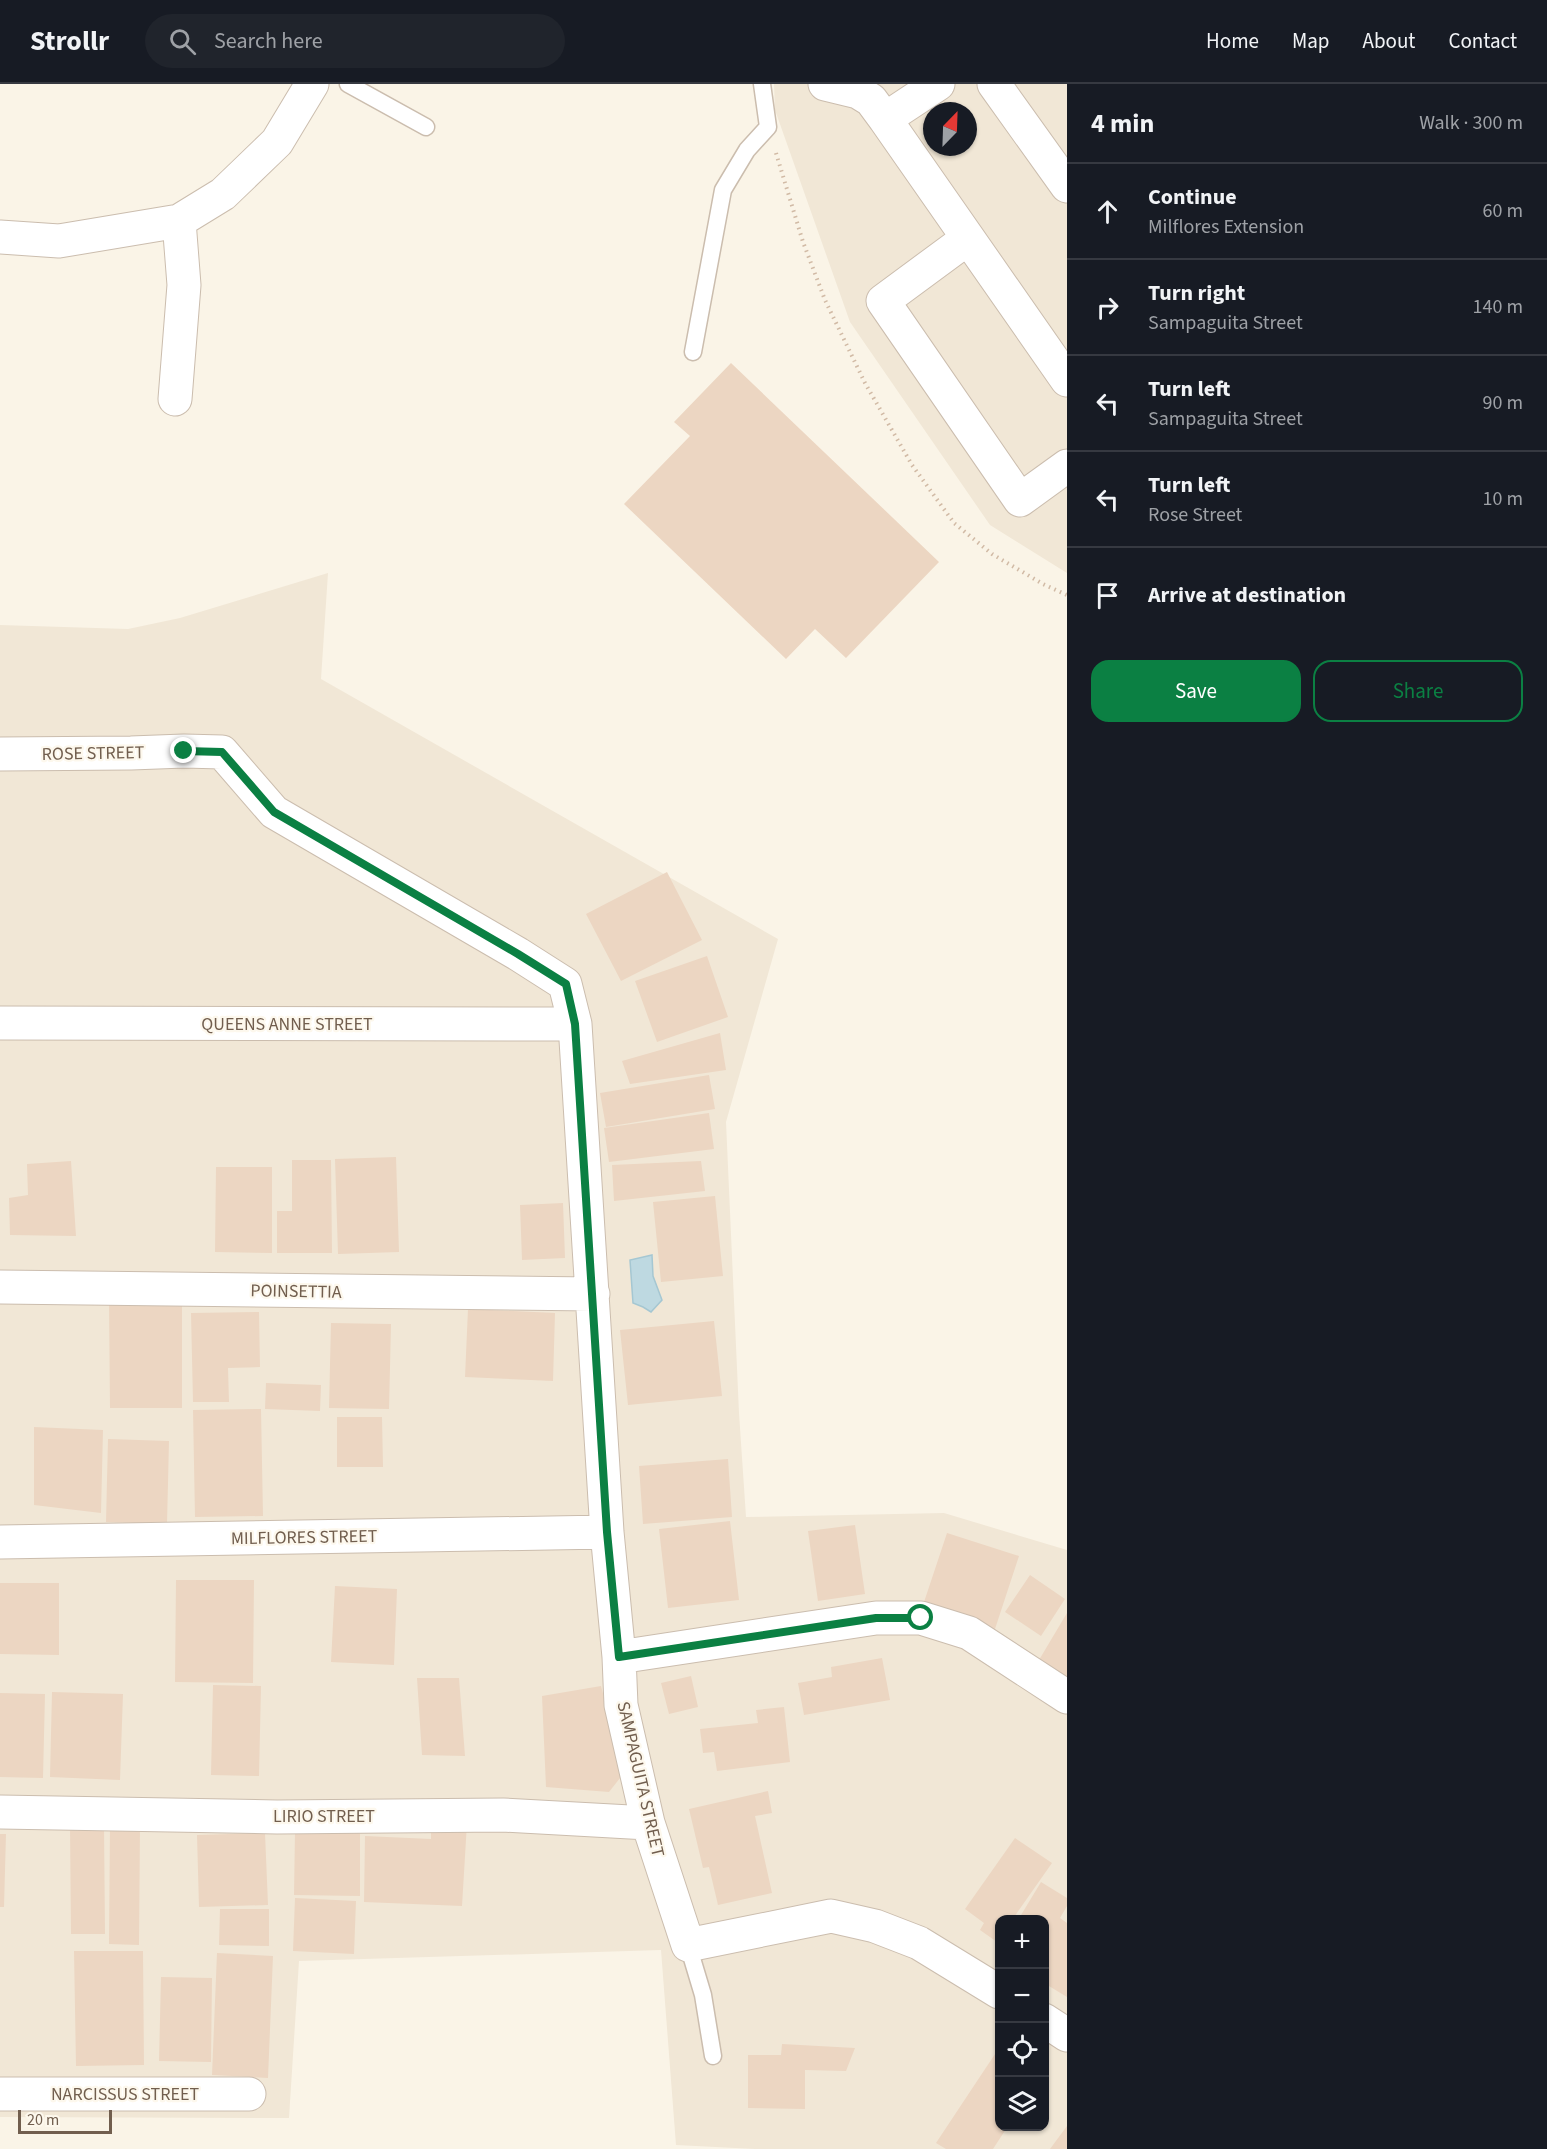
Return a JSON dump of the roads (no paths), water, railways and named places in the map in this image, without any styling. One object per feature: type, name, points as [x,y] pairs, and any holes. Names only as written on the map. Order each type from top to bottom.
[{"type":"street","points":[[0,237],[59,240],[179,221],[223,194],[277,142],[312,84]]},
{"type":"street","points":[[825,84],[858,92],[871,100],[1067,380]]},
{"type":"street","points":[[885,119],[938,84]]},
{"type":"street","points":[[994,84],[1067,186]]},
{"type":"street","points":[[175,399],[184,285],[179,221]]},
{"type":"street","points":[[967,239],[883,301],[1020,500],[1067,466]]},
{"type":"street","name":"ROSE STREET","points":[[0,754],[222,752]]},
{"type":"street","name":"SAMPAGUITA STREET","points":[[222,752],[274,812],[566,984],[575,1024],[607,1532],[619,1657],[621,1705],[648,1823],[688,1946]]},
{"type":"street","name":"QUEENS ANNE STREET","points":[[0,1023],[575,1024]]},
{"type":"street","name":"POINSETTIA","points":[[0,1287],[593,1294]]},
{"type":"street","name":"MILFLORES STREET","points":[[0,1542],[607,1532]]},
{"type":"street","points":[[619,1657],[876,1618],[921,1618],[969,1633],[1067,1697]]},
{"type":"street","name":"LIRIO STREET","points":[[0,1812],[277,1817],[503,1815],[648,1823]]},
{"type":"street","points":[[688,1946],[831,1916],[875,1926],[919,1943],[995,1990]]},
{"type":"street","points":[[1049,2023],[1067,2035]]},
{"type":"street","name":"NARCISSUS STREET","points":[[0,2094],[249,2094]]},
{"type":"lane","points":[[348,84],[426,127]]},
{"type":"lane","points":[[693,352],[723,190],[747,150],[768,127],[762,84]]},
{"type":"lane","points":[[688,1946],[703,1995],[713,2056]]},
{"type":"water","points":[[652,1255],[653,1276],[662,1300],[651,1312],[633,1303],[630,1260]]}]
